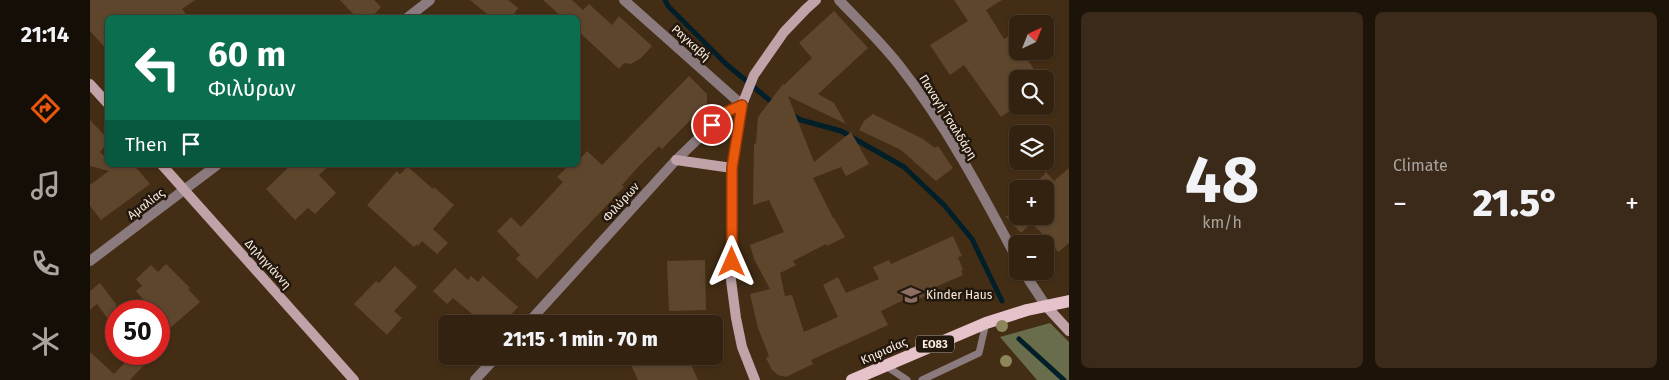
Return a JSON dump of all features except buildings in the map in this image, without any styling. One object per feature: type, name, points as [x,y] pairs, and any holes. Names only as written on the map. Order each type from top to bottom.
[{"type":"main road","points":[[755,380],[742,347],[731,280],[732,168],[742,105],[754,75],[784,32],[816,0]]},
{"type":"main road","points":[[90,84],[105,101]]},
{"type":"main road","points":[[676,160],[732,168]]},
{"type":"main road","name":"Δηληγιάννη","points":[[164,167],[354,380]]},
{"type":"main road","name":"Κηφισίας","points":[[852,380],[986,323],[1027,310],[1069,301]]},
{"type":"main road","points":[[1046,306],[1069,331]]},
{"type":"street","points":[[411,15],[430,0]]},
{"type":"street","name":"Ραγκαβή","points":[[624,0],[742,105]]},
{"type":"street","name":"Παναγή Τσαλδάρη","points":[[839,0],[898,63],[936,116],[1009,244]]},
{"type":"street","name":"Φιλύρων","points":[[535,315],[676,160],[724,113],[742,105]]},
{"type":"street","name":"Αμαλίας","points":[[90,262],[214,167]]},
{"type":"street","points":[[1029,280],[1046,306]]},
{"type":"street","points":[[475,380],[489,365]]},
{"type":"lane","points":[[922,380],[979,353],[986,323]]},
{"type":"lane","points":[[886,366],[907,380]]},
{"type":"green space","points":[[1050,323],[1069,342],[1069,380],[1037,380],[1000,337]]},
{"type":"waterway","points":[[665,0],[668,6],[725,63],[774,104]]},
{"type":"waterway","points":[[792,115],[801,120],[841,131],[904,167],[944,205],[972,239],[1002,301]]},
{"type":"waterway","points":[[1019,339],[1064,380]]},
{"type":"place","name":"Kinder Haus","points":[[911,295]]},
{"type":"route","points":[[712,125],[724,113],[742,105],[732,168],[732,262]]}]
